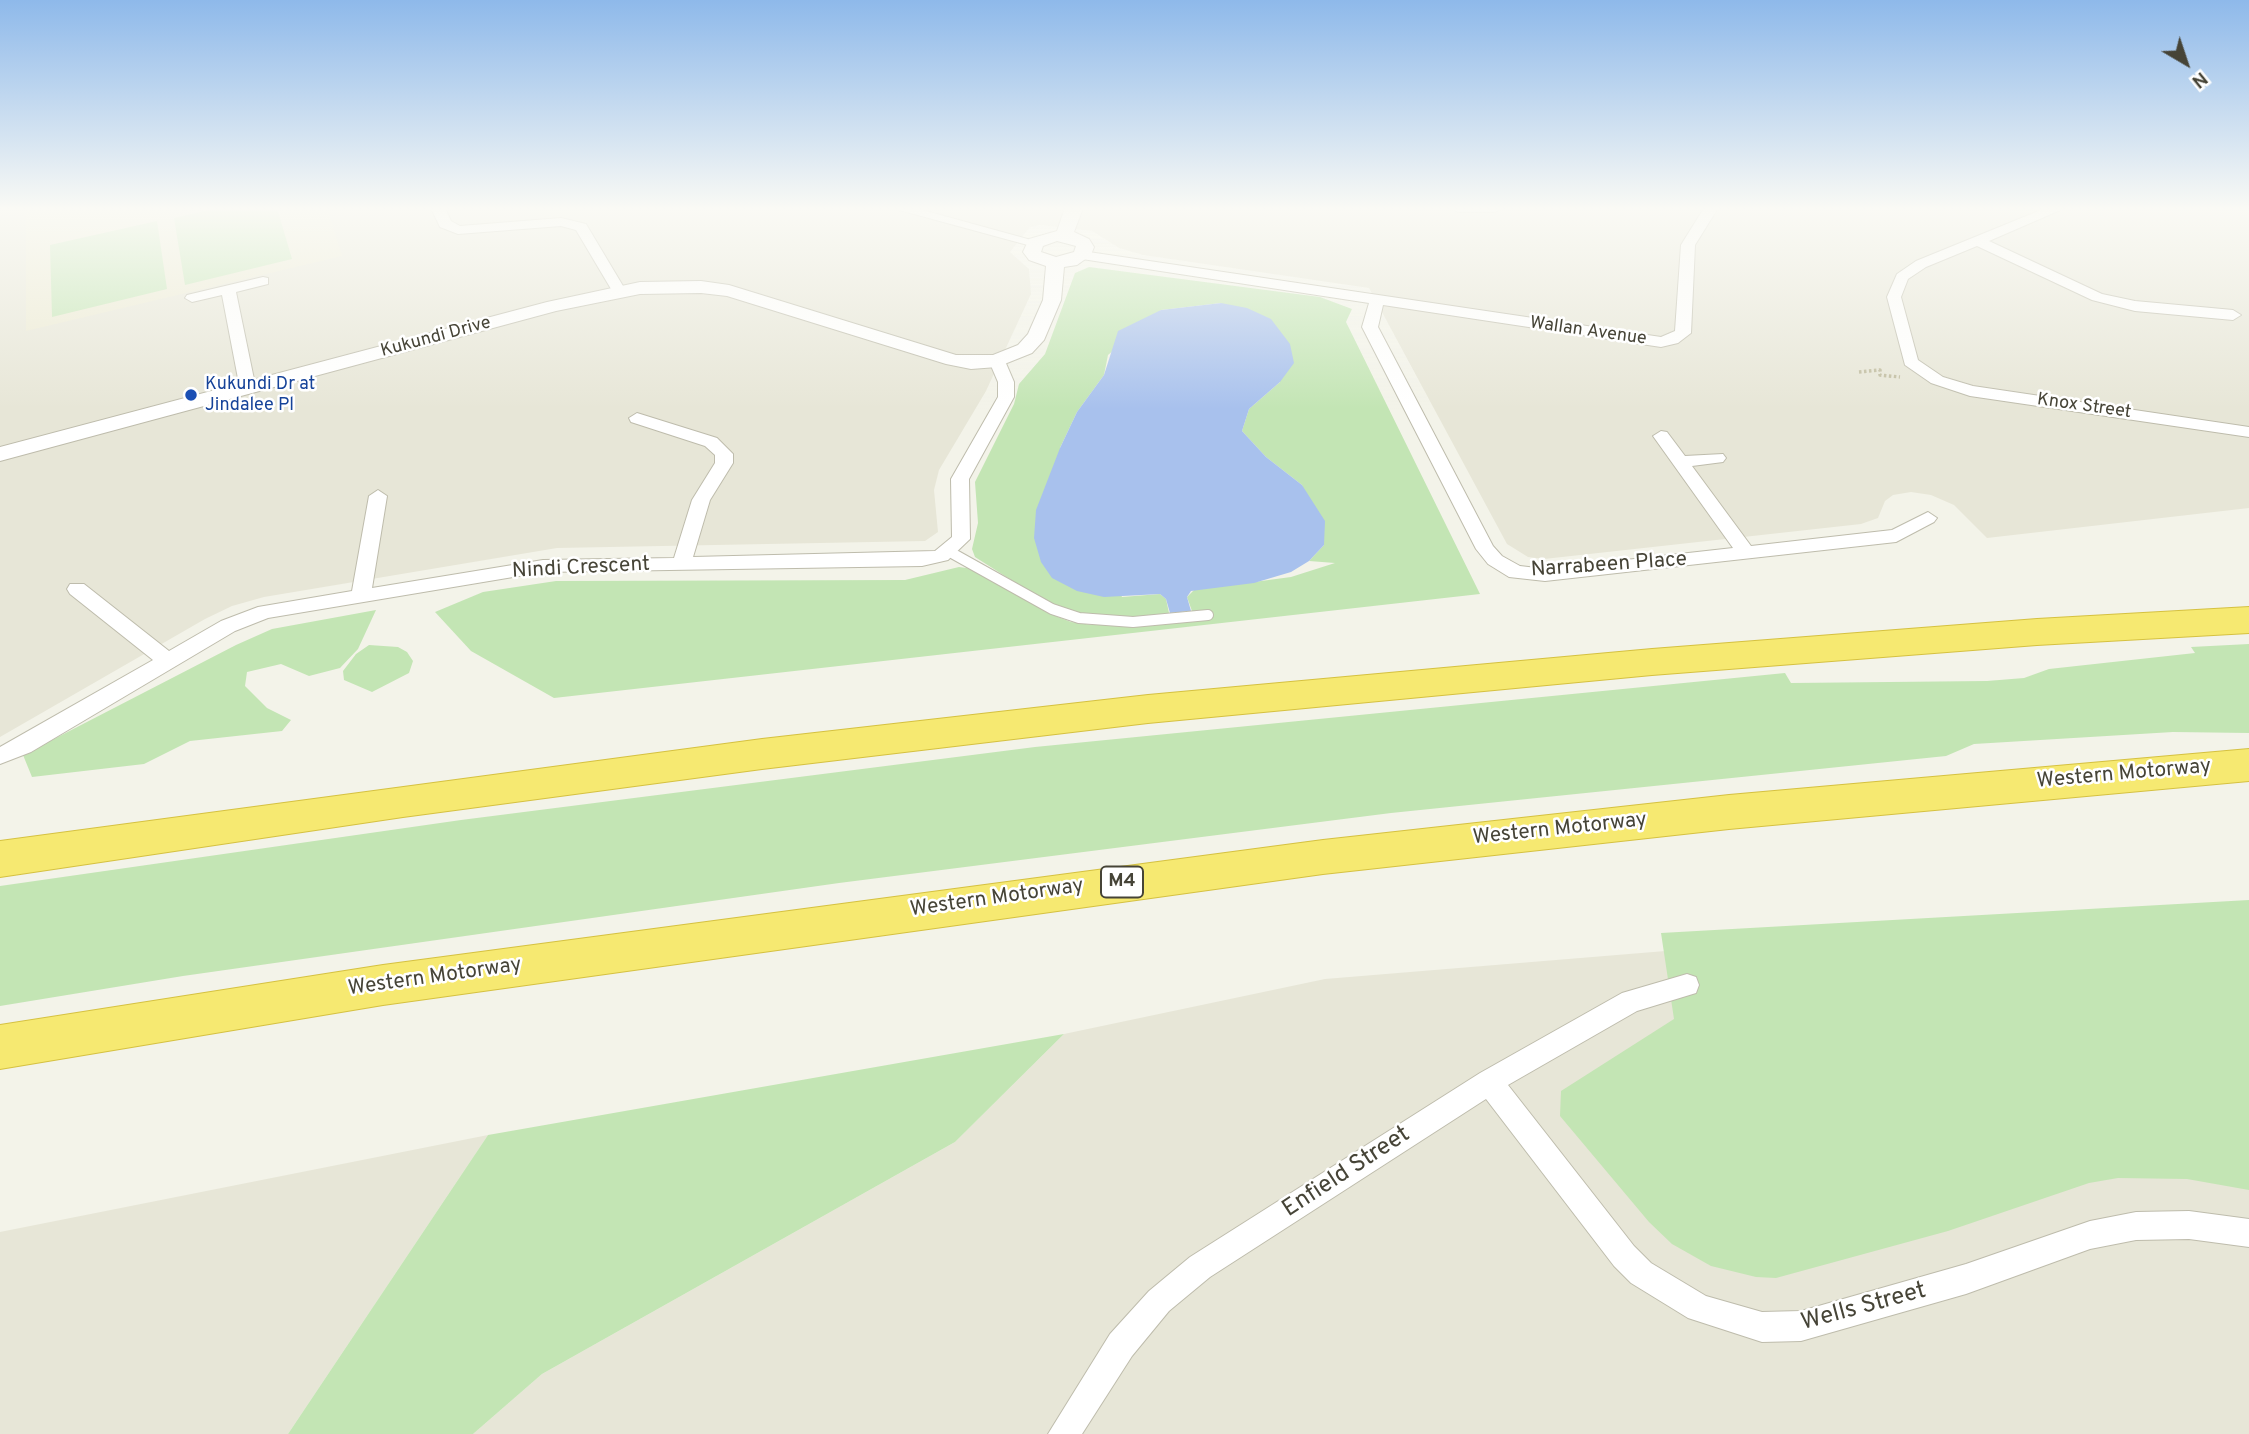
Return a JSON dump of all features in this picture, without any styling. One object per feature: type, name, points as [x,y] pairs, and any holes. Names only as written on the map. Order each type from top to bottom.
[{"type":"highway","points":[[0,859],[403,800],[720,759],[1148,709],[1652,662],[2037,632],[2249,620]]},
{"type":"highway","name":"Western Motorway","points":[[0,1047],[383,985],[1323,856],[1729,811],[2249,765]]},
{"type":"street","points":[[609,275],[618,291]]},
{"type":"street","name":"Kukundi Drive","points":[[0,454],[618,291],[685,287],[729,291],[953,360],[977,363],[997,361],[1025,349],[1037,336],[1052,300],[1054,275]]},
{"type":"street","name":"Wallan Avenue","points":[[1210,275],[1654,342],[1679,338],[1684,329],[1687,275]]},
{"type":"street","points":[[1907,275],[1898,282],[1894,297],[1908,356],[1922,372]]},
{"type":"street","points":[[2050,275],[2097,297],[2135,306],[2233,315]]},
{"type":"street","points":[[192,298],[263,281]]},
{"type":"street","points":[[228,290],[248,388]]},
{"type":"street","name":"Narrabeen Place","points":[[1377,301],[1371,314],[1370,327],[1485,549],[1502,565],[1524,574],[1545,575],[1896,536],[1928,518]]},
{"type":"street","points":[[950,552],[961,539],[962,532],[960,479],[1006,397],[1006,382],[997,361]]},
{"type":"street","name":"Knox Street","points":[[1922,372],[1946,384],[1970,391],[2249,432]]},
{"type":"street","points":[[637,418],[711,442],[724,454],[724,463],[701,500],[681,565]]},
{"type":"street","points":[[1661,436],[1746,554]]},
{"type":"street","points":[[1680,462],[1717,458]]},
{"type":"street","points":[[361,596],[378,496]]},
{"type":"street","name":"Nindi Crescent","points":[[0,756],[23,746],[228,626],[252,616],[543,566],[922,560],[950,552]]},
{"type":"street","points":[[77,589],[168,661]]},
{"type":"street","name":"Enfield Street","points":[[1064,1434],[1121,1345],[1178,1284],[1489,1082],[1631,1001],[1687,985]]},
{"type":"street","name":"Wells Street","points":[[1489,1082],[1624,1256],[1642,1273],[1698,1308],[1762,1327],[1801,1326],[1966,1279],[2090,1236],[2136,1226],[2189,1225],[2249,1233]]},
{"type":"lane","points":[[950,552],[1052,610],[1079,618],[1133,622],[1208,615]]},
{"type":"path","points":[[1859,372],[1880,370],[1880,375],[1893,377],[1922,372]]},
{"type":"shaded area","points":[[0,275],[1029,275],[1031,294],[986,391],[939,470],[934,490],[938,532],[925,541],[557,548],[264,597],[232,606],[205,619],[0,737]]},
{"type":"shaded area","points":[[26,275],[262,275],[26,331]]},
{"type":"shaded area","points":[[1279,275],[2249,275],[2249,508],[1987,538],[1954,505],[1931,495],[1911,492],[1893,495],[1885,501],[1878,518],[1861,524],[1544,559],[1528,557],[1507,544],[1369,288]]},
{"type":"shaded area","points":[[2249,903],[2249,1434],[473,1434],[542,1374],[955,1142],[1064,1034],[1325,979]]},
{"type":"shaded area","points":[[488,1135],[288,1434],[0,1434],[0,1232]]},
{"type":"green space","points":[[51,275],[165,275],[167,289],[52,317]]},
{"type":"green space","points":[[183,275],[226,275],[185,285]]},
{"type":"green space","points":[[1074,275],[1150,275],[1320,297],[1352,309],[1346,322],[1480,594],[554,698],[471,651],[435,612],[483,592],[556,581],[905,580],[959,567],[974,569],[1048,613],[1071,622],[1093,625],[1159,625],[1211,619],[1208,611],[1192,611],[1187,597],[1194,590],[1291,577],[1335,563],[1309,561],[1324,545],[1302,485],[1266,457],[1242,431],[1249,409],[1280,382],[1221,303],[1161,310],[1108,355],[1104,375],[1077,412],[1060,448],[1122,597],[1160,594],[1166,599],[1169,613],[1134,618],[1085,616],[1041,599],[975,557],[972,549],[978,523],[975,482],[1014,404],[1019,384],[1045,354]]},
{"type":"green space","points":[[376,610],[358,649],[340,668],[309,676],[281,664],[247,672],[245,686],[267,708],[291,720],[282,731],[190,741],[144,764],[32,777],[23,755],[236,645],[272,629]]},
{"type":"green space","points":[[2249,644],[2249,733],[2173,732],[1974,744],[1946,756],[1391,813],[839,883],[183,976],[0,1006],[0,886],[461,820],[1035,747],[1785,673],[1791,683],[1987,681],[2024,678],[2049,669],[2195,653],[2191,647]]},
{"type":"green space","points":[[369,645],[398,647],[407,652],[413,661],[409,673],[372,692],[344,680],[343,671],[356,654]]},
{"type":"green space","points":[[2249,900],[2249,1190],[2187,1179],[2118,1178],[2089,1183],[1948,1231],[1776,1278],[1756,1277],[1711,1266],[1672,1244],[1649,1222],[1560,1116],[1561,1091],[1674,1019],[1661,933]]},
{"type":"green space","points":[[1064,1034],[955,1142],[542,1374],[473,1434],[288,1434],[488,1135]]},
{"type":"water","points":[[1221,303],[1247,308],[1271,319],[1290,344],[1294,363],[1280,382],[1249,409],[1242,431],[1266,457],[1302,485],[1325,521],[1324,545],[1309,561],[1291,572],[1254,583],[1191,591],[1187,597],[1191,611],[1170,613],[1166,599],[1160,594],[1104,597],[1077,591],[1052,578],[1041,562],[1034,538],[1036,510],[1077,412],[1104,375],[1118,331],[1161,310]]},
{"type":"place","name":"Kukundi Dr at Jindalee Pl","points":[[191,395]]}]
